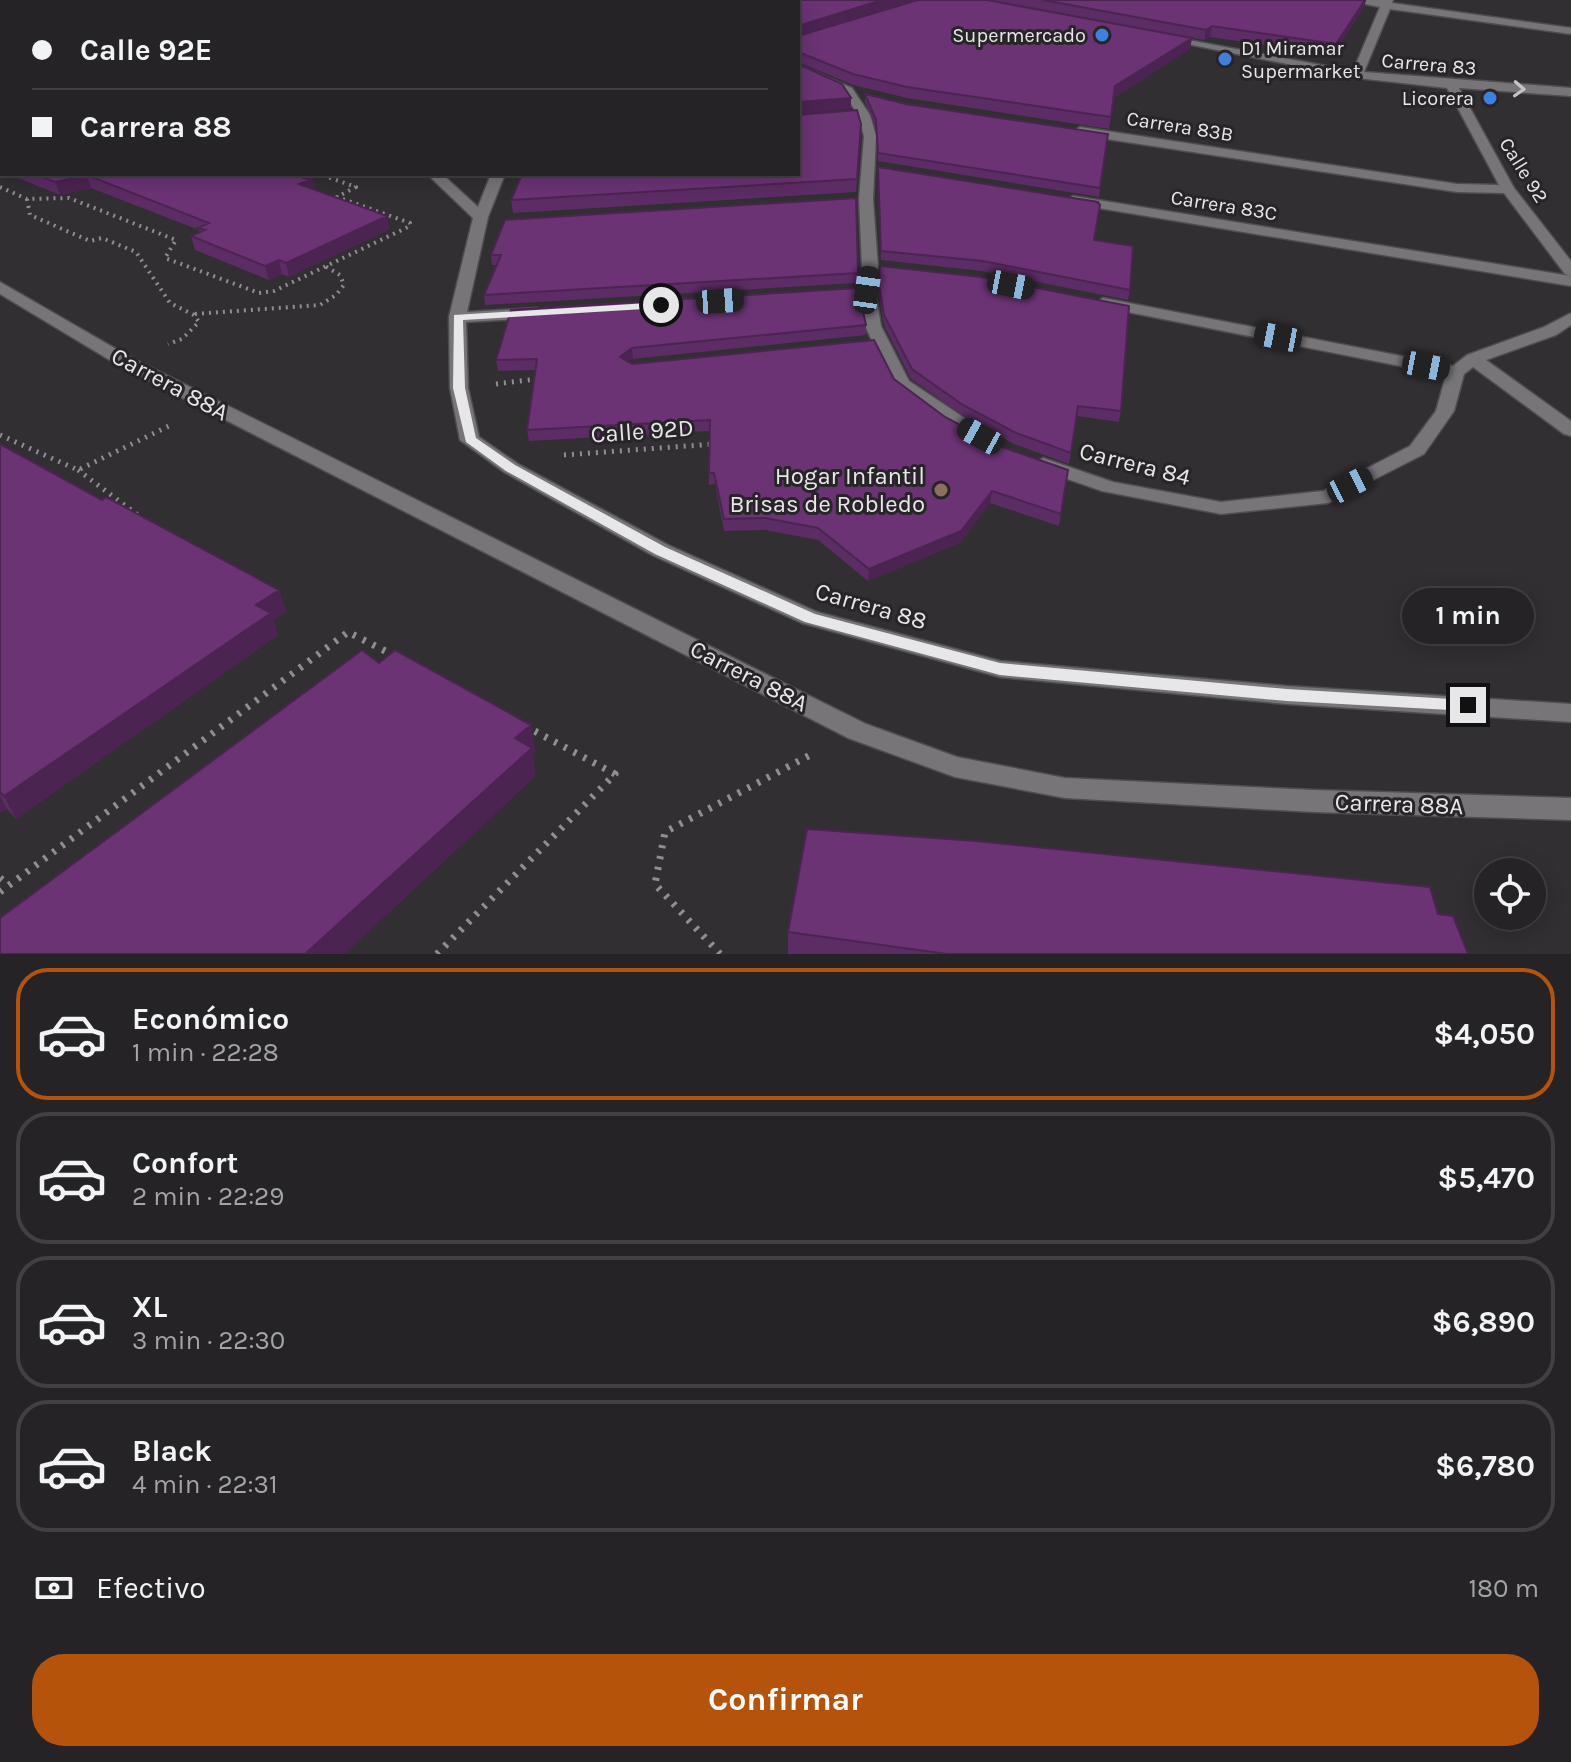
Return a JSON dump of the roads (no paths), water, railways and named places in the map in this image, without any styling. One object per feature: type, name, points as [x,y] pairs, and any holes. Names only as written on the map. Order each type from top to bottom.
[{"type":"street","points":[[1350,0],[1387,2],[1571,31]]},
{"type":"street","points":[[1357,75],[1387,2]]},
{"type":"street","name":"Carrera 83","points":[[1147,35],[1357,75],[1451,85],[1571,92]]},
{"type":"street","points":[[800,69],[855,93],[858,116],[870,136],[877,168],[858,200],[878,268],[859,291],[873,326],[873,343],[901,384],[953,422],[993,444]]},
{"type":"street","name":"Calle 92","points":[[1451,85],[1508,189],[1571,271]]},
{"type":"street","name":"Carrera 83B","points":[[1064,128],[1457,188],[1508,189]]},
{"type":"street","points":[[436,176],[487,221]]},
{"type":"street","name":"Carrera 88","points":[[498,176],[457,317],[459,388],[470,440],[511,468],[660,550],[810,618],[1000,669],[1287,695],[1571,713]]},
{"type":"street","name":"Carrera 83C","points":[[1061,198],[1571,281]]},
{"type":"street","name":"Carrera 88A","points":[[0,287],[124,361],[857,731],[955,767],[1065,788],[1314,801],[1571,809]]},
{"type":"street","points":[[1088,300],[1456,372],[1473,359],[1550,331],[1571,318]]},
{"type":"street","points":[[457,317],[558,312]]},
{"type":"street","points":[[1473,359],[1571,430]]},
{"type":"street","name":"Carrera 84","points":[[1021,456],[1109,487],[1221,508],[1328,497],[1417,450],[1445,411],[1456,372]]},
{"type":"place","name":"Supermercado","points":[[1102,35]]},
{"type":"place","name":"D1 Miramar Supermarket","points":[[1225,59]]},
{"type":"place","name":"Licorera","points":[[1490,98]]},
{"type":"place","name":"Hogar Infantil Brisas de Robledo","points":[[941,490]]}]
